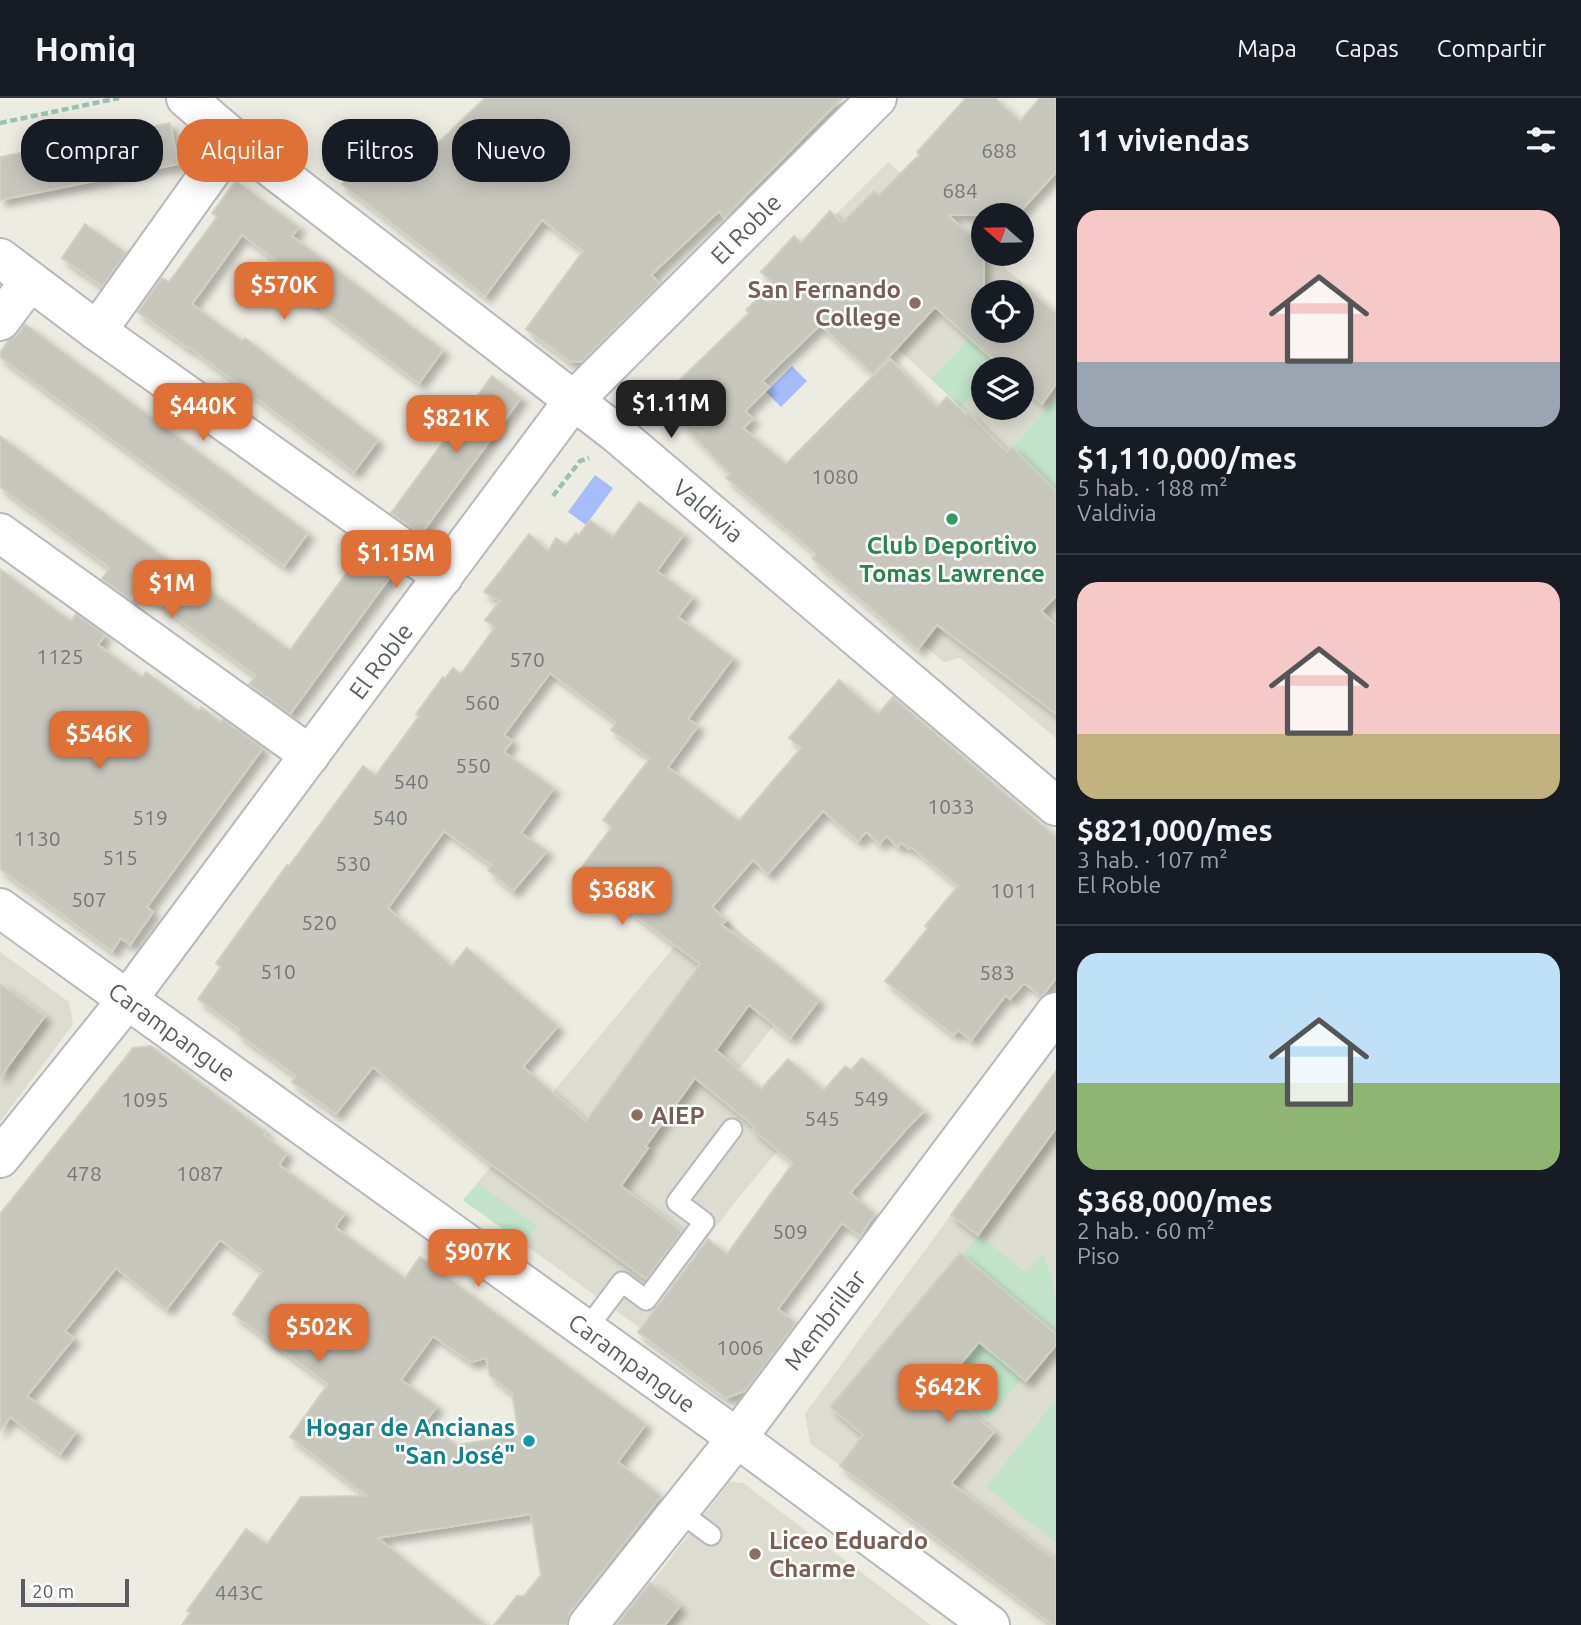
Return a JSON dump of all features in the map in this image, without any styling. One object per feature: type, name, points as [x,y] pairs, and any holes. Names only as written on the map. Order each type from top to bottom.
[{"type":"street","name":"Valdivia","points":[[186,98],[211,119]]},
{"type":"street","name":"El Roble","points":[[0,1157],[127,1000],[573,401],[877,98]]},
{"type":"street","points":[[97,331],[203,182]]},
{"type":"street","name":"Valdivia","points":[[290,182],[627,442],[1056,806]]},
{"type":"street","points":[[0,258],[97,331],[443,577]]},
{"type":"street","points":[[0,321],[30,281]]},
{"type":"street","points":[[0,533],[310,755]]},
{"type":"street","name":"Carampangue","points":[[0,908],[737,1438],[990,1625]]},
{"type":"street","name":"Membrillar","points":[[588,1625],[737,1438],[1053,1024]]},
{"type":"lane","points":[[586,1330],[622,1282],[646,1300],[704,1222],[677,1202],[732,1129]]},
{"type":"lane","points":[[679,1511],[711,1535]]},
{"type":"path","points":[[0,123],[119,98]]},
{"type":"shaded area","name":"San Fernando College","points":[[888,162],[971,237],[971,266],[1003,266],[1019,280],[971,280],[971,343],[1034,343],[1034,294],[1056,314],[1056,399],[1007,452],[975,420],[1034,420],[1034,357],[971,357],[971,416],[785,246],[794,236],[802,242],[830,211],[835,215]]},
{"type":"shaded area","points":[[1056,506],[1056,738],[960,658],[944,662],[922,644],[939,623]]},
{"type":"shaded area","name":"AIEP","points":[[709,905],[804,987],[718,1096],[778,1150],[728,1211],[640,1328],[463,1200]]},
{"type":"shaded area","points":[[0,952],[69,1002],[73,1024],[0,1122]]},
{"type":"shaded area","points":[[1056,1071],[1056,1625],[1053,1625],[810,1443],[805,1414]]},
{"type":"shaded area","name":"Liceo Eduardo Charme","points":[[729,1482],[743,1483],[931,1625],[619,1625]]},
{"type":"green space","points":[[970,338],[971,343],[975,343],[990,357],[971,357],[971,396],[961,407],[931,379]]},
{"type":"green space","points":[[1056,399],[1056,491],[1012,447]]},
{"type":"green space","points":[[478,1183],[537,1226],[524,1244],[463,1200]]},
{"type":"green space","points":[[979,1235],[1026,1273],[1042,1253],[1053,1279],[1056,1334],[963,1255]]},
{"type":"green space","points":[[979,1342],[1022,1379],[988,1419],[945,1382]]},
{"type":"green space","points":[[1056,1400],[1056,1543],[986,1487]]},
{"type":"water","points":[[792,366],[807,381],[781,407],[766,392]]},
{"type":"water","points":[[595,475],[613,488],[586,525],[568,512]]},
{"type":"building","points":[[485,98],[842,98],[724,218],[719,211],[651,275],[660,284],[581,362],[569,361],[526,329],[583,251],[542,220],[485,296],[342,184],[438,182],[438,143],[452,130],[452,182],[570,182],[570,119],[463,119]]},
{"type":"building","points":[[966,98],[995,98],[1020,121],[1040,98],[1056,98],[1056,172],[1028,203],[971,203],[971,215],[948,215],[971,236],[971,266],[984,266],[984,280],[971,280],[971,339],[935,307],[873,374],[820,325],[762,381],[769,387],[745,411],[753,419],[743,428],[786,464],[890,359],[937,407],[947,397],[966,415],[968,413],[971,420],[975,420],[1007,452],[1012,447],[1056,491],[1056,596],[1041,611],[1056,625],[1056,714],[937,625],[918,649],[812,558],[816,554],[726,478],[730,474],[659,400],[749,313],[746,310],[773,283],[761,272],[794,236],[801,243],[830,211],[842,223],[874,191],[879,195],[919,155],[917,152]]},
{"type":"building","points":[[170,123],[177,164],[163,167],[163,124]]},
{"type":"building","points":[[21,153],[21,182],[89,182],[0,200],[0,157]]},
{"type":"building","points":[[237,182],[299,227],[292,236],[443,350],[419,383],[285,282],[292,272],[242,235],[192,304],[242,341],[245,338],[378,440],[354,472],[189,347],[138,312],[162,278],[169,282],[217,217],[212,213]]},
{"type":"building","points":[[85,224],[126,253],[102,286],[62,258]]},
{"type":"building","points":[[1034,294],[1056,314],[1056,384],[1042,404],[1034,397],[1034,357],[991,357],[975,343],[1034,343]]},
{"type":"building","points":[[25,324],[308,533],[284,566],[0,357],[8,341],[17,335]]},
{"type":"building","points":[[492,376],[521,398],[421,534],[391,513]]},
{"type":"building","points":[[0,436],[290,650],[365,548],[395,570],[290,714],[249,684],[256,676],[138,589],[131,600],[102,579],[110,568],[0,487]]},
{"type":"building","points":[[639,502],[684,534],[657,571],[693,597],[678,617],[733,658],[688,719],[698,726],[668,767],[739,821],[801,748],[789,738],[839,680],[878,714],[893,697],[1056,837],[1056,978],[1042,996],[1024,983],[1010,999],[1006,995],[971,1040],[958,1030],[954,1035],[885,981],[958,886],[911,847],[909,849],[901,843],[898,847],[886,836],[880,844],[866,832],[858,841],[823,811],[768,874],[753,860],[712,907],[726,920],[722,925],[819,1000],[790,1038],[749,1005],[716,1050],[761,1089],[788,1059],[824,1090],[845,1066],[851,1070],[862,1058],[924,1111],[850,1193],[875,1214],[860,1236],[842,1223],[778,1309],[796,1323],[745,1391],[726,1398],[638,1332],[708,1239],[727,1254],[793,1163],[753,1130],[755,1127],[695,1078],[645,1147],[648,1148],[621,1186],[682,1231],[646,1279],[485,1160],[373,1067],[336,1114],[292,1082],[296,1076],[237,1033],[240,1030],[198,999],[221,967],[216,963],[363,766],[376,775],[419,716],[416,714],[443,677],[445,679],[453,668],[461,674],[495,627],[485,620],[500,601],[484,592],[529,534],[548,551],[556,538],[566,545],[576,533],[579,535],[590,520],[613,537]],"holes":[[[550,673],[616,722],[611,730],[650,758],[603,820],[612,827],[578,872],[700,964],[586,1121],[523,1067],[558,1026],[467,948],[452,966],[388,908],[444,831],[492,865],[488,870],[513,891],[547,851],[521,833],[554,788],[504,752],[512,741],[504,735]]]},
{"type":"building","points":[[0,569],[71,621],[76,614],[105,635],[98,645],[142,677],[146,672],[199,711],[201,707],[220,722],[222,719],[263,748],[147,907],[153,912],[130,945],[121,938],[112,951],[0,869]]},
{"type":"building","points":[[0,984],[45,1016],[0,1077]]},
{"type":"building","points":[[151,1046],[266,1132],[264,1135],[287,1153],[279,1165],[345,1213],[335,1227],[405,1278],[420,1257],[646,1424],[618,1462],[661,1496],[571,1611],[567,1625],[494,1625],[517,1596],[524,1596],[541,1575],[531,1514],[378,1538],[486,1625],[182,1625],[190,1613],[187,1611],[246,1529],[267,1544],[301,1497],[367,1496],[290,1437],[328,1384],[233,1314],[263,1271],[220,1240],[167,1309],[116,1268],[65,1331],[74,1338],[27,1396],[76,1432],[60,1454],[10,1417],[0,1430],[0,1214],[133,1048]],"holes":[[[433,1336],[471,1362],[486,1358],[490,1376],[512,1393],[519,1435],[456,1445],[425,1422],[437,1406],[401,1380]]]},
{"type":"building","points":[[1056,1071],[1056,1128],[978,1235],[951,1215]]},
{"type":"building","points":[[960,1253],[1056,1334],[1056,1345],[1026,1381],[979,1342],[941,1387],[994,1432],[951,1483],[1056,1561],[1056,1625],[840,1466],[863,1435],[830,1407]]},
{"type":"building","points":[[650,1583],[680,1606],[665,1625],[616,1625]]},
{"type":"place","name":"San Fernando College","points":[[915,303]]},
{"type":"place","name":"Club Deportivo Tomas Lawrence","points":[[952,519]]},
{"type":"place","name":"AIEP","points":[[637,1115]]},
{"type":"place","name":"Hogar de Ancianas \"San José\"","points":[[529,1441]]},
{"type":"place","name":"Liceo Eduardo Charme","points":[[755,1554]]}]
